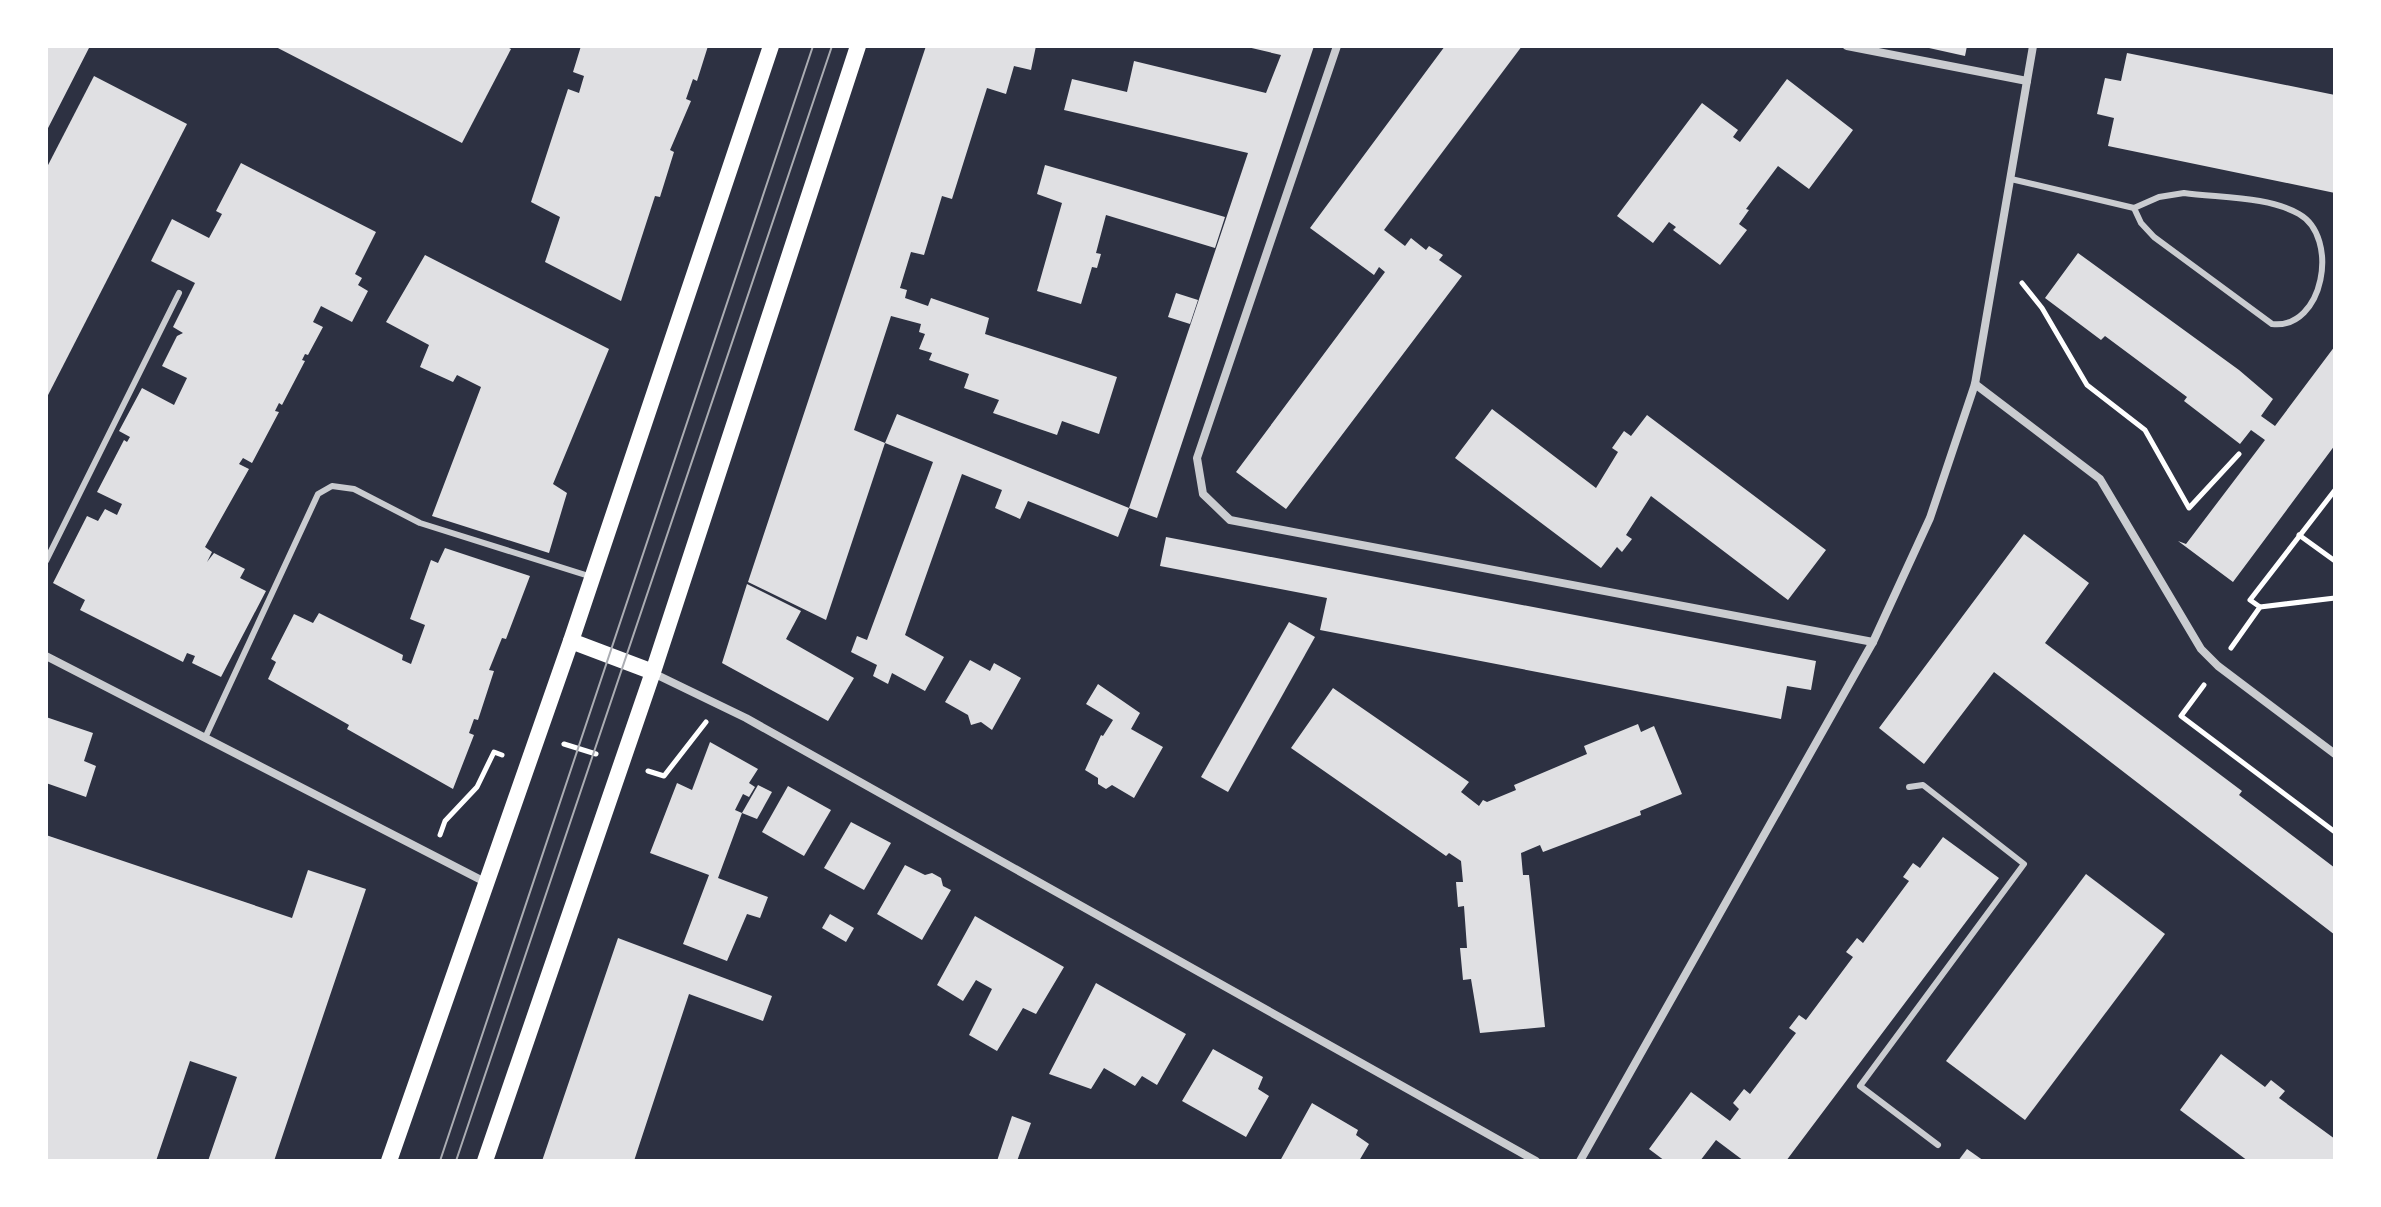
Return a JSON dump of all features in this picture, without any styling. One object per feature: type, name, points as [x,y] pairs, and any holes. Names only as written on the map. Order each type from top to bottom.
[{"type":"main road","points":[[389,1161],[571,641],[771,46]]},
{"type":"main road","points":[[485,1161],[653,672],[858,46]]},
{"type":"main road","points":[[571,641],[653,672]]},
{"type":"street","points":[[1337,46],[1197,458],[1203,494],[1230,520],[1873,642]]},
{"type":"street","points":[[1847,46],[2027,81]]},
{"type":"street","points":[[1580,1161],[1873,642],[1930,518],[1975,384],[2033,46]]},
{"type":"street","points":[[1975,384],[2100,479],[2201,649],[2218,666],[2335,754]]},
{"type":"street","points":[[46,656],[485,882]]},
{"type":"street","points":[[653,672],[719,704],[1536,1161]]},
{"type":"lane","points":[[2011,179],[2134,208],[2159,197],[2184,193],[2273,205],[2300,214],[2315,232],[2321,251],[2316,292],[2310,311],[2296,322],[2272,324],[2154,237],[2141,223],[2134,208]]},
{"type":"lane","points":[[46,561],[179,293]]},
{"type":"lane","points":[[205,738],[318,494],[332,486],[354,489],[420,523],[592,577]]},
{"type":"lane","points":[[1909,787],[1923,785],[2024,864],[1860,1086],[1938,1145]]},
{"type":"path","points":[[2022,283],[2042,308],[2087,385],[2145,430],[2189,508],[2239,454]]},
{"type":"path","points":[[2299,535],[2335,561]]},
{"type":"path","points":[[2260,607],[2335,598]]},
{"type":"path","points":[[433,855],[445,821],[477,787],[494,752],[551,773],[561,743],[664,776],[719,704]]},
{"type":"building","points":[[46,46],[90,46],[46,132],[47,75]]},
{"type":"building","points":[[274,46],[505,46],[511,49],[462,143]]},
{"type":"building","points":[[581,46],[708,46],[697,81],[693,79],[686,99],[691,101],[670,150],[674,152],[660,197],[655,196],[621,301],[545,262],[560,217],[531,202],[568,89],[579,93],[584,76],[573,72]]},
{"type":"building","points":[[926,46],[1036,46],[1031,70],[1014,66],[1006,94],[987,88],[952,199],[942,196],[924,255],[911,252],[900,288],[907,290],[905,298],[928,306],[931,298],[989,318],[985,334],[1117,377],[1099,434],[1062,421],[1057,435],[993,413],[999,400],[964,388],[969,374],[929,360],[932,353],[919,349],[925,334],[919,332],[921,324],[891,316],[854,430],[885,443],[826,620],[748,582]]},
{"type":"building","points":[[1243,46],[1314,46],[1157,518],[1129,508],[1248,153],[1064,110],[1072,79],[1127,92],[1134,61],[1266,93],[1281,55]]},
{"type":"building","points":[[1445,46],[1522,46],[1384,230],[1405,246],[1411,238],[1426,250],[1429,246],[1443,255],[1439,260],[1462,276],[1286,509],[1236,472],[1385,272],[1379,267],[1374,275],[1310,228]]},
{"type":"building","points":[[1920,46],[1967,46],[1965,56]]},
{"type":"building","points":[[2127,53],[2335,95],[2335,193],[2108,146],[2114,118],[2097,114],[2105,78],[2121,81]]},
{"type":"building","points":[[94,76],[187,124],[46,399],[46,169]]},
{"type":"building","points":[[1787,79],[1853,130],[1809,189],[1778,166],[1746,209],[1749,210],[1739,224],[1747,230],[1720,265],[1673,230],[1676,227],[1669,222],[1653,243],[1617,216],[1702,103],[1738,130],[1733,137],[1740,142]]},
{"type":"building","points":[[241,163],[376,232],[355,274],[362,278],[358,285],[368,291],[352,322],[321,306],[313,322],[323,327],[308,355],[305,354],[302,360],[305,361],[282,405],[279,403],[275,411],[279,412],[252,463],[243,458],[239,464],[249,469],[205,547],[212,552],[207,562],[214,553],[245,569],[240,578],[266,591],[221,677],[192,663],[195,656],[187,653],[183,662],[80,610],[85,600],[53,583],[87,516],[98,521],[105,509],[117,515],[122,504],[97,492],[124,440],[127,442],[130,437],[119,431],[142,388],[174,405],[187,378],[162,366],[177,336],[183,333],[173,327],[195,283],[151,261],[172,219],[209,238],[222,214],[216,211]]},
{"type":"building","points":[[1045,165],[1225,217],[1215,248],[1106,215],[1096,253],[1101,254],[1097,268],[1092,267],[1081,304],[1037,291],[1062,203],[1037,194]]},
{"type":"building","points":[[2078,253],[2239,370],[2273,399],[2261,416],[2275,426],[2335,346],[2335,445],[2233,582],[2178,541],[2186,544],[2265,440],[2251,430],[2240,444],[2184,401],[2187,397],[2105,336],[2101,340],[2045,298]]},
{"type":"building","points":[[425,255],[609,349],[553,484],[567,493],[549,553],[432,516],[481,387],[457,375],[453,382],[420,367],[429,345],[386,322]]},
{"type":"building","points":[[1176,293],[1198,300],[1190,324],[1168,317]]},
{"type":"building","points":[[1492,409],[1596,488],[1618,452],[1612,448],[1624,431],[1631,436],[1647,415],[1826,550],[1788,600],[1651,496],[1626,535],[1632,539],[1622,552],[1617,547],[1601,568],[1455,458]]},
{"type":"building","points":[[897,414],[1129,508],[1118,537],[1028,501],[1020,519],[995,508],[1002,490],[962,474],[905,635],[944,657],[925,691],[892,673],[888,684],[873,676],[877,665],[851,652],[857,636],[867,640],[933,462],[885,443]]},
{"type":"building","points":[[2024,534],[2089,583],[2045,643],[2242,791],[2239,795],[2335,868],[2335,935],[1994,672],[1924,764],[1879,728]]},
{"type":"building","points":[[1166,537],[1816,661],[1811,690],[1787,686],[1781,719],[1320,630],[1327,598],[1160,566]]},
{"type":"building","points":[[445,548],[530,576],[506,639],[502,638],[489,670],[494,671],[478,720],[474,719],[469,733],[474,735],[453,789],[347,729],[349,725],[268,679],[276,662],[271,659],[294,614],[313,623],[319,613],[403,655],[402,660],[411,664],[425,625],[410,619],[431,560],[438,563]]},
{"type":"building","points":[[747,584],[801,611],[786,639],[854,678],[828,721],[722,663]]},
{"type":"building","points":[[1289,622],[1315,637],[1228,792],[1201,777]]},
{"type":"building","points":[[970,660],[990,671],[994,663],[1021,678],[992,730],[981,722],[971,725],[968,715],[945,702]]},
{"type":"building","points":[[1098,684],[1140,713],[1131,729],[1163,747],[1134,798],[1112,785],[1106,789],[1098,784],[1098,778],[1085,770],[1101,735],[1113,720],[1086,704]]},
{"type":"building","points":[[1333,688],[1469,782],[1461,792],[1479,806],[1483,800],[1487,802],[1516,790],[1514,785],[1587,754],[1584,746],[1638,724],[1641,732],[1654,726],[1682,794],[1640,811],[1641,815],[1543,852],[1540,845],[1521,853],[1523,875],[1529,875],[1545,1027],[1480,1033],[1471,979],[1463,980],[1460,948],[1467,948],[1464,906],[1458,907],[1456,882],[1463,882],[1461,861],[1449,853],[1446,856],[1291,748]]},
{"type":"building","points":[[46,717],[93,733],[84,761],[96,766],[86,797],[46,783]]},
{"type":"building","points":[[710,742],[758,769],[749,783],[755,787],[749,797],[743,794],[735,810],[742,813],[718,878],[768,897],[760,918],[747,914],[727,961],[683,944],[709,875],[650,853],[677,783],[692,790]]},
{"type":"building","points":[[758,785],[772,792],[757,819],[742,813]]},
{"type":"building","points":[[788,786],[831,810],[804,856],[762,832]]},
{"type":"building","points":[[851,822],[891,843],[864,890],[824,868]]},
{"type":"building","points":[[46,835],[292,918],[308,870],[366,889],[274,1161],[208,1161],[237,1077],[190,1061],[156,1161],[46,1161]]},
{"type":"building","points":[[1943,837],[1999,878],[1786,1161],[1744,1161],[1716,1140],[1700,1161],[1665,1161],[1649,1149],[1691,1092],[1730,1121],[1739,1109],[1733,1103],[1744,1089],[1750,1094],[1796,1033],[1789,1028],[1799,1015],[1806,1020],[1853,957],[1846,952],[1857,938],[1863,943],[1909,881],[1903,877],[1913,863],[1920,868]]},
{"type":"building","points":[[905,865],[925,875],[932,873],[951,890],[922,940],[877,914]]},
{"type":"building","points":[[2086,874],[2165,934],[2025,1120],[1946,1061]]},
{"type":"building","points":[[830,914],[854,928],[846,942],[822,928]]},
{"type":"building","points":[[975,916],[1064,967],[1036,1014],[1023,1008],[997,1051],[969,1035],[992,989],[976,980],[963,1001],[937,985]]},
{"type":"building","points":[[618,938],[772,996],[763,1021],[689,994],[634,1161],[542,1161]]},
{"type":"building","points":[[1096,983],[1186,1034],[1157,1085],[1142,1076],[1135,1086],[1104,1068],[1091,1089],[1049,1074]]},
{"type":"building","points":[[1213,1049],[1263,1077],[1258,1089],[1269,1096],[1246,1137],[1182,1101]]},
{"type":"building","points":[[2221,1054],[2265,1087],[2271,1080],[2285,1091],[2279,1098],[2335,1139],[2335,1161],[2248,1161],[2180,1110]]},
{"type":"building","points":[[1312,1103],[1358,1130],[1356,1135],[1369,1144],[1359,1161],[1280,1161]]},
{"type":"building","points":[[1012,1116],[1031,1123],[1017,1161],[997,1161]]},
{"type":"building","points":[[1967,1149],[1984,1161],[1958,1161]]},
{"type":"tram line","points":[[440,1161],[813,46]]},
{"type":"tram line","points":[[456,1161],[832,46]]}]
